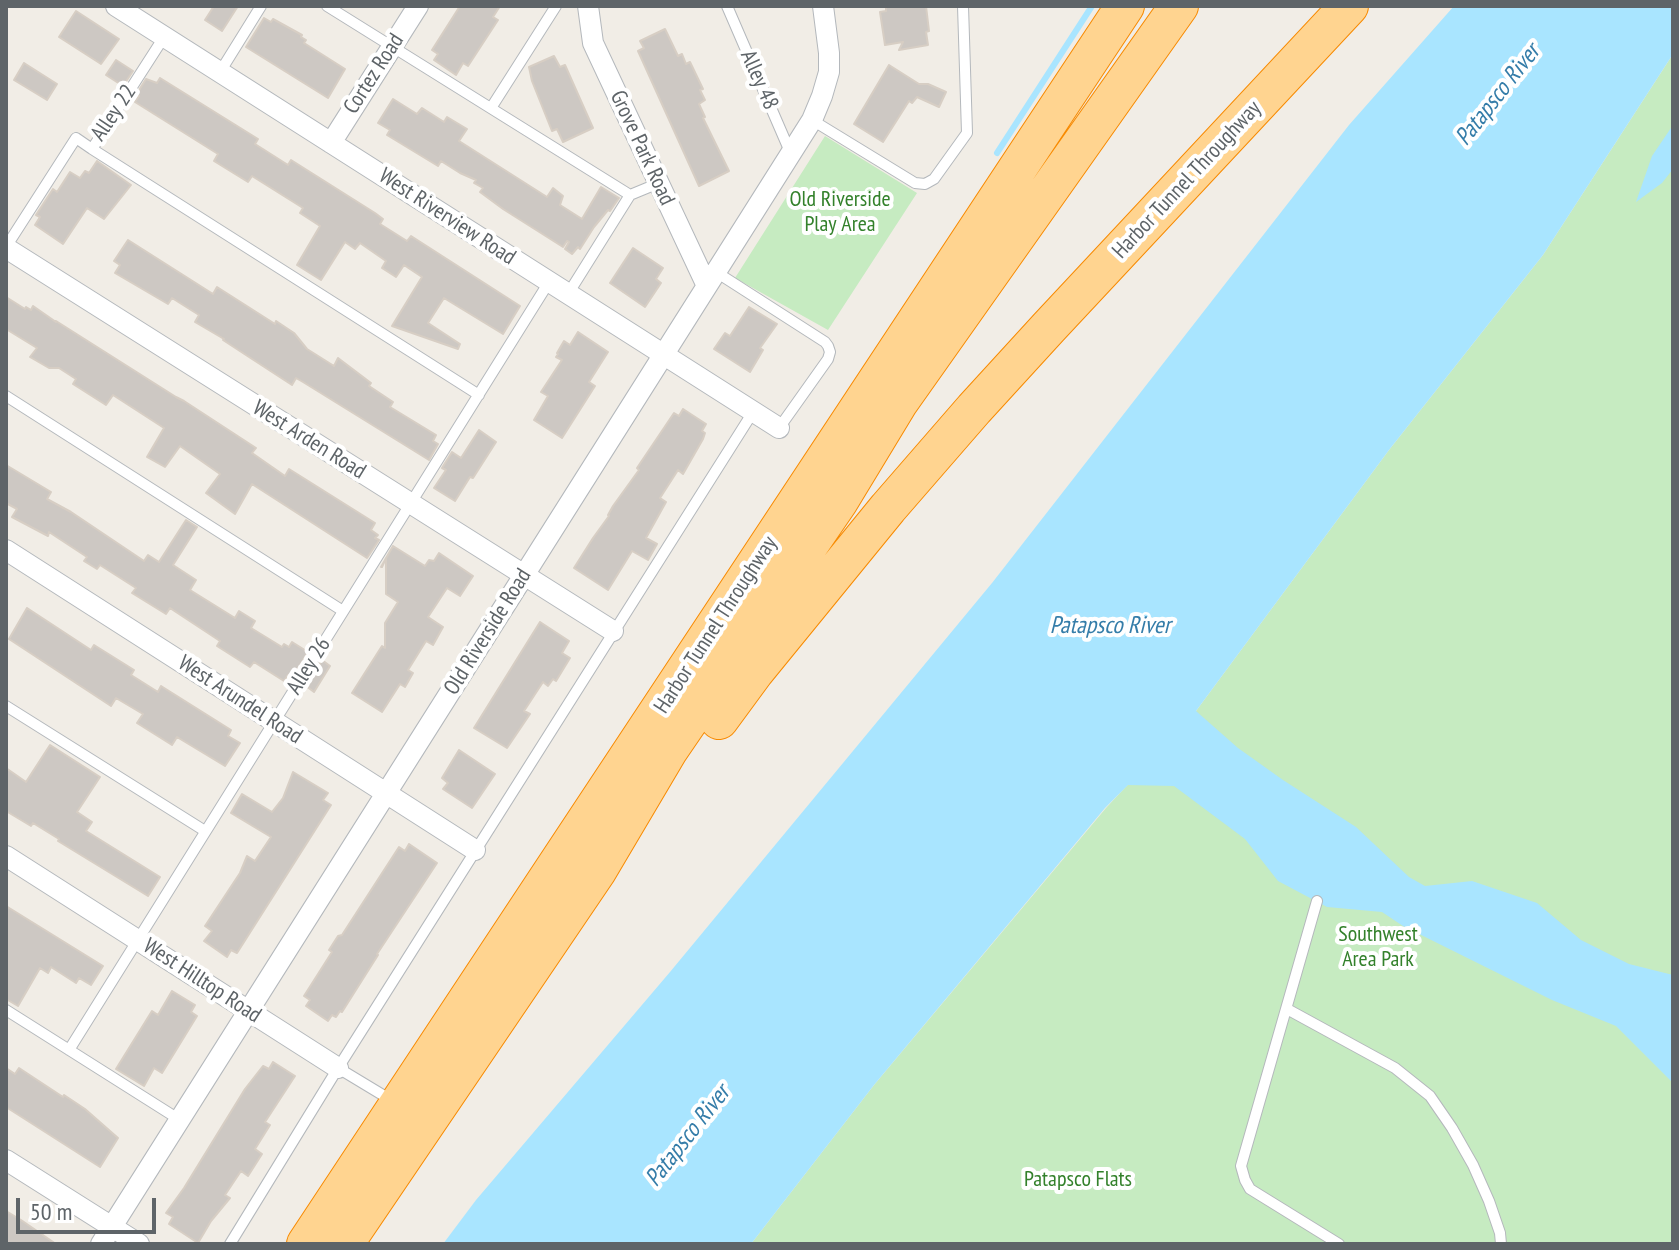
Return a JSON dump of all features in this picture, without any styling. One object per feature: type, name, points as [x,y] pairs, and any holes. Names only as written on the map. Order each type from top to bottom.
[{"type":"highway","name":"Harbor Tunnel Throughway","points":[[306,1244],[1125,6]]},
{"type":"highway","name":"Harbor Tunnel Throughway","points":[[344,1244],[597,871],[668,751],[839,501],[899,402],[1179,6]]},
{"type":"highway","name":"Harbor Tunnel Throughway","points":[[597,871],[644,822],[764,660],[964,420],[1349,6]]},
{"type":"street","name":"West Riverview Road","points":[[116,6],[779,428]]},
{"type":"street","name":"Cortez Road","points":[[331,143],[418,6]]},
{"type":"street","name":"Grove Park Road","points":[[588,6],[593,43],[659,183],[711,279]]},
{"type":"street","name":"Old Riverside Road","points":[[107,1235],[812,120],[829,72],[823,6]]},
{"type":"street","name":"West Arden Road","points":[[6,248],[613,631]]},
{"type":"street","name":"West Arundel Road","points":[[6,550],[475,850]]},
{"type":"street","name":"West Hilltop Road","points":[[6,856],[338,1068]]},
{"type":"street","points":[[6,1160],[107,1235],[139,1244]]},
{"type":"lane","points":[[220,72],[261,6]]},
{"type":"lane","points":[[327,6],[630,195]]},
{"type":"lane","points":[[491,108],[556,6]]},
{"type":"lane","name":"Alley 48","points":[[727,6],[791,154]]},
{"type":"lane","points":[[812,120],[915,183],[925,184],[934,179],[967,133],[963,6]]},
{"type":"lane","name":"Alley 22","points":[[6,248],[76,138],[92,149],[164,37]]},
{"type":"lane","points":[[92,149],[479,395]]},
{"type":"lane","points":[[568,294],[630,195],[659,183]]},
{"type":"lane","points":[[711,279],[828,346],[828,359],[779,428]]},
{"type":"lane","name":"Alley 26","points":[[69,1050],[549,282]]},
{"type":"lane","points":[[6,396],[343,611]]},
{"type":"lane","points":[[230,1244],[753,412]]},
{"type":"lane","points":[[6,706],[205,831]]},
{"type":"lane","points":[[1317,901],[1241,1166],[1250,1189],[1339,1244]]},
{"type":"lane","points":[[1287,1009],[1395,1068],[1430,1096],[1473,1165],[1489,1201],[1501,1244]]},
{"type":"lane","points":[[6,1010],[180,1120]]},
{"type":"lane","name":"West Hilltop Road","points":[[338,1068],[399,1105]]},
{"type":"green space","name":"Southwest Area Park","points":[[1673,54],[1673,1244],[751,1244],[874,1085],[1106,808],[1196,711],[1389,450],[1543,255]]},
{"type":"green space","name":"Old Riverside Play Area","points":[[825,136],[917,193],[828,330],[735,278]]},
{"type":"water","name":"Patapsco River","points":[[1454,6],[1673,6],[1673,54],[1543,255],[1389,450],[1196,711],[1238,748],[1356,827],[1409,877],[1425,886],[1472,881],[1537,903],[1581,940],[1629,964],[1673,975],[1673,1083],[1616,1026],[1552,1000],[1403,926],[1382,912],[1327,907],[1278,881],[1245,839],[1174,786],[1128,785],[1105,808],[874,1085],[751,1244],[443,1244],[476,1200],[670,972],[992,583],[1349,125]]},
{"type":"water","points":[[1673,125],[1673,169],[1662,183],[1636,202],[1652,156]]},
{"type":"building","points":[[214,6],[238,6],[222,31],[205,20]]},
{"type":"building","points":[[460,6],[500,6],[493,17],[498,20],[468,66],[463,63],[456,75],[434,60],[438,54],[432,50]]},
{"type":"building","points":[[886,6],[926,6],[928,45],[899,50],[903,42],[885,45],[880,12],[886,11]]},
{"type":"building","points":[[76,11],[119,39],[101,64],[59,37]]},
{"type":"building","points":[[264,18],[271,22],[273,19],[302,35],[306,40],[304,43],[345,69],[328,98],[246,47]]},
{"type":"building","points":[[665,29],[678,56],[682,54],[686,64],[690,62],[703,89],[700,90],[705,100],[699,104],[703,118],[729,171],[699,186],[638,51],[644,48],[640,41]]},
{"type":"building","points":[[554,56],[560,67],[565,65],[593,128],[563,142],[557,129],[552,131],[529,67]]},
{"type":"building","points":[[116,60],[133,71],[123,86],[106,75]]},
{"type":"building","points":[[24,63],[57,84],[47,100],[14,80]]},
{"type":"building","points":[[889,65],[919,84],[928,84],[946,92],[939,107],[917,97],[912,103],[909,101],[883,142],[854,124]]},
{"type":"building","points":[[160,78],[258,139],[255,144],[288,165],[291,160],[375,213],[383,219],[380,224],[407,241],[411,236],[520,306],[503,334],[444,298],[428,323],[460,344],[458,349],[392,326],[422,277],[404,265],[396,277],[382,268],[386,261],[360,243],[355,249],[345,242],[321,280],[297,265],[320,226],[300,213],[303,208],[252,176],[248,182],[214,161],[218,154],[135,102],[146,79],[157,83]]},
{"type":"building","points":[[393,99],[417,114],[422,108],[444,122],[447,117],[467,129],[459,141],[547,197],[553,188],[563,196],[560,205],[582,219],[601,187],[619,198],[580,249],[578,247],[572,254],[565,249],[569,242],[563,247],[503,209],[480,192],[483,188],[474,183],[476,180],[441,161],[438,166],[387,135],[390,130],[378,123]]},
{"type":"building","points":[[97,161],[131,185],[104,219],[87,208],[63,244],[35,225],[40,217],[36,215],[53,189],[57,192],[70,172],[80,178],[85,171],[89,173]]},
{"type":"building","points":[[128,240],[213,294],[217,287],[275,324],[276,321],[294,333],[307,349],[334,366],[338,358],[371,383],[369,386],[393,402],[390,407],[436,435],[433,441],[438,444],[429,460],[296,378],[292,385],[195,322],[199,315],[172,298],[168,304],[115,273],[120,265],[114,261]]},
{"type":"building","points":[[633,248],[663,268],[656,279],[661,283],[645,307],[610,283]]},
{"type":"building","points":[[6,297],[25,309],[31,310],[33,306],[184,401],[256,448],[252,453],[285,476],[289,469],[375,523],[371,530],[379,540],[367,558],[252,484],[235,514],[206,493],[220,474],[180,446],[165,467],[147,457],[164,428],[113,395],[106,405],[73,384],[76,379],[59,368],[49,368],[30,357],[37,348],[6,329]]},
{"type":"building","points":[[749,307],[777,324],[760,348],[763,350],[750,372],[714,349],[725,333],[730,336]]},
{"type":"building","points":[[578,332],[608,352],[589,382],[595,386],[562,438],[534,420],[548,396],[541,392],[562,360],[556,357],[557,353],[564,341],[570,345]]},
{"type":"building","points":[[683,409],[706,424],[702,431],[705,433],[703,439],[683,474],[678,470],[660,498],[666,502],[646,538],[657,544],[648,560],[632,551],[608,590],[574,568],[674,413],[679,416]]},
{"type":"building","points":[[479,430],[496,442],[455,501],[434,488],[446,470],[442,468],[452,452],[461,458]]},
{"type":"building","points":[[6,465],[51,492],[47,499],[144,561],[148,555],[159,562],[186,520],[197,527],[173,565],[196,580],[190,590],[235,618],[239,611],[255,621],[251,628],[282,647],[284,644],[289,647],[292,642],[308,652],[292,678],[288,675],[284,681],[254,662],[250,667],[217,646],[220,641],[170,608],[166,614],[132,593],[136,588],[100,565],[97,569],[84,561],[87,557],[49,532],[48,536],[12,517],[17,509],[6,503]]},
{"type":"building","points":[[393,546],[425,566],[429,560],[434,561],[439,553],[473,576],[460,596],[447,588],[428,617],[443,627],[433,645],[426,641],[408,670],[413,673],[405,687],[400,684],[382,712],[352,693],[382,646],[385,648],[385,623],[398,602],[386,594],[386,558]]},
{"type":"building","points":[[27,608],[91,650],[94,645],[134,670],[131,675],[158,692],[161,686],[231,730],[228,736],[240,743],[225,766],[177,737],[172,745],[137,723],[143,714],[116,698],[111,706],[9,639]]},
{"type":"building","points":[[540,622],[569,641],[562,653],[570,658],[556,681],[553,679],[548,686],[543,682],[524,711],[530,714],[507,748],[474,728]]},
{"type":"building","points":[[322,660],[330,666],[314,692],[306,686]]},
{"type":"building","points":[[50,745],[100,777],[77,812],[92,822],[86,831],[160,877],[148,896],[33,823],[31,826],[6,811],[6,768],[26,782]]},
{"type":"building","points":[[459,750],[495,774],[472,808],[443,789],[448,783],[442,778]]},
{"type":"building","points":[[293,772],[328,793],[323,800],[331,805],[237,953],[231,950],[227,957],[204,941],[212,931],[205,926],[240,873],[247,856],[255,861],[271,837],[231,813],[242,794],[272,812],[283,798]]},
{"type":"building","points":[[409,844],[437,863],[342,1012],[336,1017],[332,1015],[328,1021],[306,1006],[310,1000],[304,996],[332,952],[329,950],[399,847],[405,851]]},
{"type":"building","points":[[6,906],[103,966],[91,985],[79,978],[76,983],[51,967],[48,973],[40,968],[18,1006],[6,999]]},
{"type":"building","points":[[172,991],[195,1005],[191,1012],[197,1016],[162,1073],[154,1068],[144,1086],[116,1069],[152,1011],[158,1015]]},
{"type":"building","points":[[273,1062],[295,1076],[265,1122],[270,1125],[255,1149],[262,1154],[248,1176],[241,1171],[225,1195],[230,1198],[198,1243],[169,1224],[173,1217],[166,1213],[245,1089],[263,1066],[269,1069]]},
{"type":"building","points":[[6,1068],[15,1074],[19,1068],[64,1095],[118,1138],[100,1167],[6,1107]]},
{"type":"building","points":[[6,1211],[21,1220],[56,1244],[6,1244]]},
{"type":"waterway","points":[[997,153],[1092,6]]},
{"type":"park label","name":"Patapsco Flats","points":[[1078,1180]]}]
